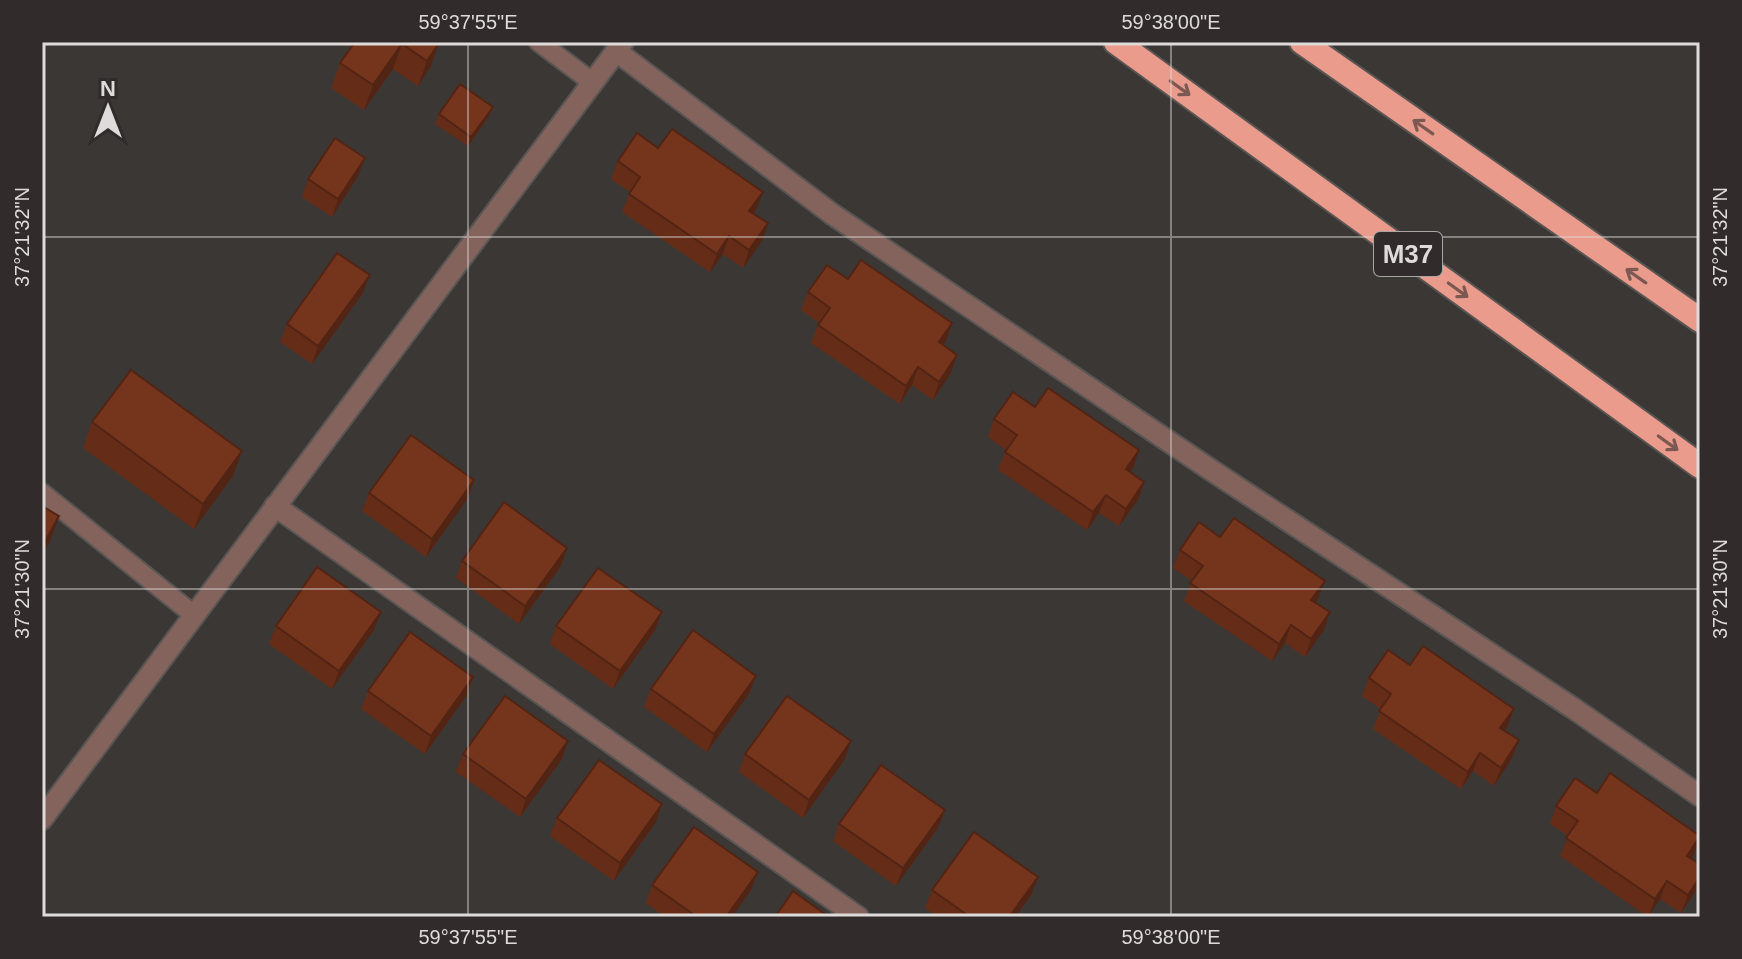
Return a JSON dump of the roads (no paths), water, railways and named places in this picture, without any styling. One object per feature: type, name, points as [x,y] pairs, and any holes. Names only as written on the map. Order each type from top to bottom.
[{"type":"highway","name":"M37","points":[[1116,42],[1700,466]]},
{"type":"highway","points":[[1302,42],[1700,320]]},
{"type":"street","points":[[42,819],[620,47],[832,214],[1700,796]]},
{"type":"street","points":[[275,506],[858,917]]},
{"type":"lane","points":[[539,42],[592,82]]},
{"type":"lane","points":[[42,493],[194,615]]}]
